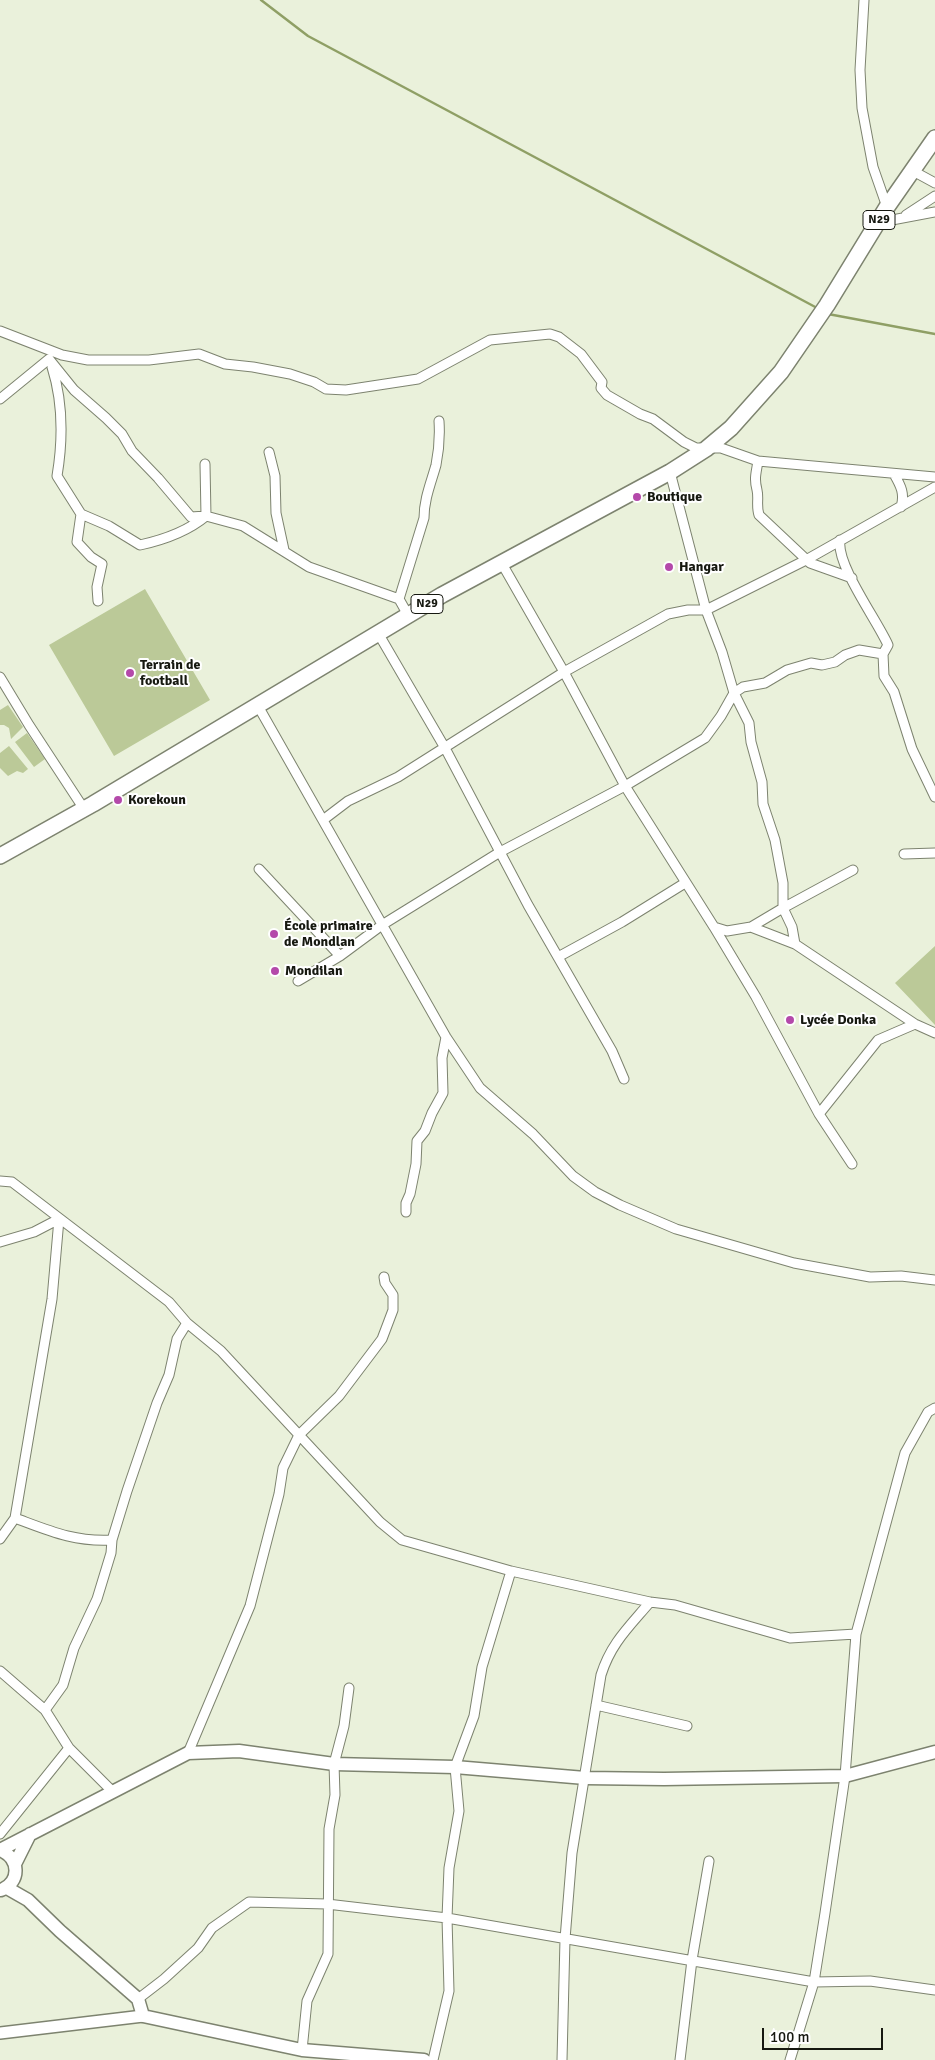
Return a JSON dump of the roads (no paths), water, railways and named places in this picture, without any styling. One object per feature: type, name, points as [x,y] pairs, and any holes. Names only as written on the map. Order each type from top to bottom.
[{"type":"main road","name":"N29","points":[[0,856],[84,809],[500,562],[670,472],[706,450],[731,428],[781,372],[823,310],[876,223],[935,138]]},
{"type":"main road","points":[[0,1850],[188,1753],[239,1750],[334,1764],[455,1767],[585,1778],[845,1776],[935,1752]]},
{"type":"main road","points":[[30,1834],[14,1880],[3,1889],[28,1900],[60,1931],[138,1999],[143,2016],[329,2057],[424,2060]]},
{"type":"main road","points":[[0,1850],[10,1855],[28,1900]]},
{"type":"street","points":[[864,0],[860,70],[862,108],[873,168],[887,207]]},
{"type":"street","points":[[913,171],[935,183]]},
{"type":"street","points":[[903,218],[935,196]]},
{"type":"street","points":[[876,223],[935,212]]},
{"type":"street","points":[[0,331],[62,355],[88,360],[149,360],[199,354],[225,364],[290,374],[314,382],[326,389],[346,390],[418,379],[490,340],[537,334],[555,334],[568,343],[594,370],[602,382],[601,388],[607,396],[653,419],[684,442],[696,448],[706,450],[721,448],[758,461],[935,477]]},
{"type":"street","points":[[0,399],[49,359]]},
{"type":"street","points":[[49,359],[58,386],[61,415],[61,452],[57,476],[81,514],[109,526],[140,545],[160,541],[206,516]]},
{"type":"street","points":[[49,359],[74,390],[122,434],[132,451],[191,517],[206,516],[243,526],[309,567],[399,599],[408,615]]},
{"type":"street","points":[[399,599],[424,518],[424,505],[436,462],[439,443],[439,421]]},
{"type":"street","points":[[269,452],[275,476],[276,514],[284,550]]},
{"type":"street","points":[[758,461],[754,484],[758,490],[756,506],[759,515],[806,560],[852,578]]},
{"type":"street","points":[[205,464],[206,516]]},
{"type":"street","points":[[670,472],[706,610],[722,652],[734,693],[748,723],[762,782],[763,804],[775,840],[782,883],[783,908],[792,927],[795,944]]},
{"type":"street","points":[[894,474],[902,488],[904,498],[901,507]]},
{"type":"street","points":[[323,820],[348,801],[398,777],[564,672],[668,614],[688,610],[706,610],[806,560],[935,487]]},
{"type":"street","points":[[81,514],[77,542],[102,564],[97,587],[98,601]]},
{"type":"street","points":[[840,540],[839,546],[844,563],[888,645],[883,654],[884,676],[894,692],[912,750],[935,797]]},
{"type":"street","points":[[500,562],[564,672],[625,786],[714,927],[756,997],[819,1114],[852,1164]]},
{"type":"street","points":[[378,633],[445,748],[500,852],[612,1051],[624,1079]]},
{"type":"street","points":[[298,981],[340,956],[382,925],[500,852],[625,786],[705,738],[721,716],[734,693],[743,687],[765,683],[795,668],[811,663],[822,665],[835,662],[845,655],[859,650],[883,654]]},
{"type":"street","points":[[0,677],[84,809]]},
{"type":"street","points":[[258,706],[446,1036],[480,1088],[533,1134],[573,1176],[603,1196],[676,1229],[794,1264],[870,1277],[902,1276],[935,1280]]},
{"type":"street","points":[[904,854],[935,854]]},
{"type":"street","points":[[259,869],[340,956]]},
{"type":"street","points":[[714,927],[727,930],[751,927],[854,870]]},
{"type":"street","points":[[558,957],[622,922],[685,882]]},
{"type":"street","points":[[751,927],[795,944],[915,1024],[935,1033]]},
{"type":"street","points":[[819,1114],[878,1040],[915,1024]]},
{"type":"street","points":[[406,1212],[406,1203],[410,1194],[416,1164],[417,1142],[425,1131],[443,1093],[442,1058],[446,1036]]},
{"type":"street","points":[[0,1181],[12,1182],[169,1302],[187,1323],[221,1351],[380,1522],[402,1540],[511,1571],[650,1602],[675,1605],[790,1638],[856,1634]]},
{"type":"street","points":[[0,1242],[34,1232],[59,1219]]},
{"type":"street","points":[[0,1539],[15,1518],[52,1298],[59,1219]]},
{"type":"street","points":[[188,1753],[250,1606],[279,1494],[283,1468],[299,1435],[339,1396],[382,1339],[393,1310],[393,1295],[385,1283],[384,1276]]},
{"type":"street","points":[[45,1710],[63,1685],[74,1648],[97,1599],[111,1553],[112,1540],[157,1403],[169,1375],[177,1340],[187,1323]]},
{"type":"street","points":[[790,2060],[814,1982],[845,1776],[856,1634],[905,1453],[928,1412],[935,1408]]},
{"type":"street","points":[[15,1518],[62,1535],[90,1541],[112,1540]]},
{"type":"street","points":[[433,2060],[449,1991],[447,1918],[449,1868],[459,1811],[455,1767],[474,1716],[482,1667],[511,1571]]},
{"type":"street","points":[[562,2060],[565,1939],[572,1854],[601,1675],[615,1642],[650,1602]]},
{"type":"street","points":[[0,1671],[45,1710],[69,1748],[112,1791]]},
{"type":"street","points":[[302,2050],[307,2002],[328,1954],[329,1829],[335,1795],[334,1764],[344,1726],[349,1688]]},
{"type":"street","points":[[596,1705],[687,1726]]},
{"type":"street","points":[[0,1834],[69,1748]]},
{"type":"street","points":[[680,2060],[692,1960],[709,1861]]},
{"type":"street","points":[[138,1999],[164,1979],[198,1948],[212,1928],[249,1902],[327,1904],[447,1918],[814,1982],[870,1981],[935,1990]]},
{"type":"street","points":[[0,2033],[143,2016]]},
{"type":"waterway","points":[[261,0],[308,36],[819,309]]},
{"type":"waterway","points":[[828,314],[935,334]]},
{"type":"place","name":"Boutique","points":[[637,497]]},
{"type":"place","name":"Hangar","points":[[669,567]]},
{"type":"place","name":"Terrain de football","points":[[130,673]]},
{"type":"place","name":"Korekoun","points":[[118,800]]},
{"type":"place","name":"École primaire de Mondlan","points":[[274,934]]},
{"type":"place","name":"Mondilan","points":[[275,971]]},
{"type":"place","name":"Lycée Donka","points":[[790,1020]]}]
